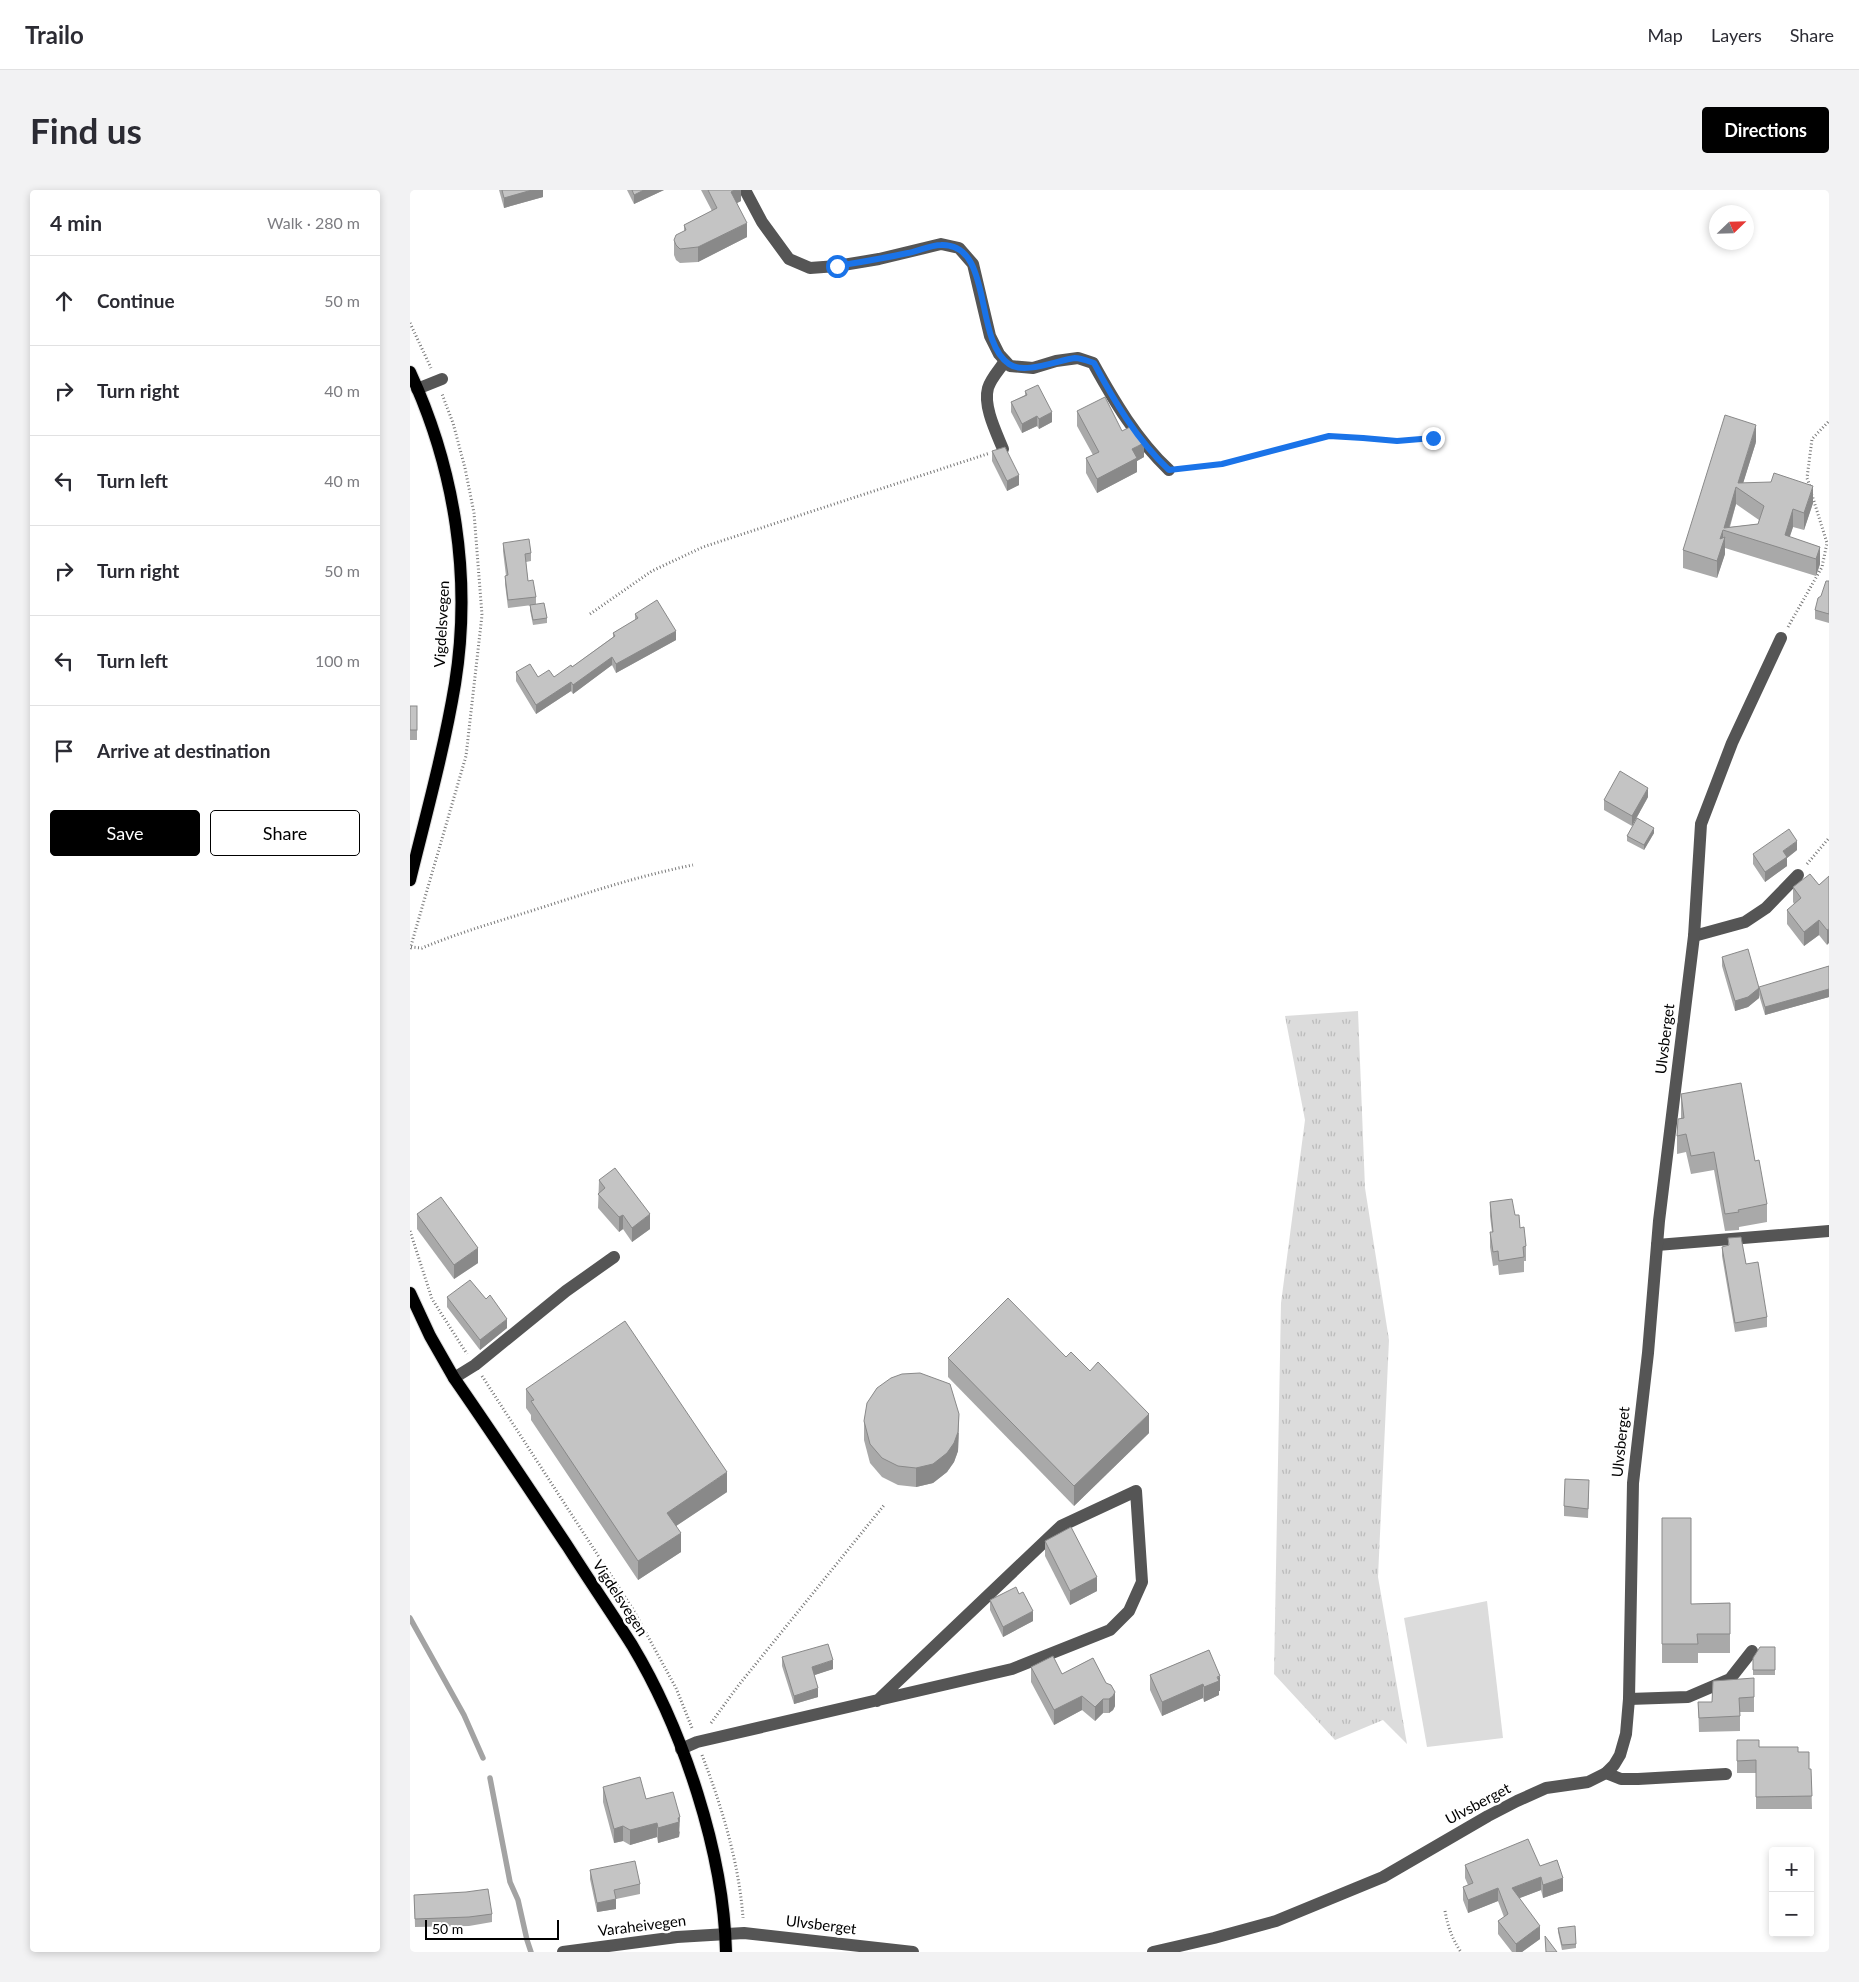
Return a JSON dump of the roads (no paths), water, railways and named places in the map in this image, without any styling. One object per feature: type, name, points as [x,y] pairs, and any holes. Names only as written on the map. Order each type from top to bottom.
[{"type":"main road","name":"Vigdelsvegen","points":[[410,372],[441,454],[452,501],[461,557],[461,612],[455,682],[442,752],[410,880]]},
{"type":"main road","name":"Vigdelsvegen","points":[[410,1293],[430,1336],[454,1378],[632,1646],[659,1698],[681,1748],[710,1838],[720,1884],[726,1933],[726,1952]]},
{"type":"street","points":[[745,190],[762,222],[790,259],[810,268],[837,266],[879,259],[941,244],[959,248],[973,264],[990,336],[999,354],[1005,361],[1010,366],[1033,368],[1056,361],[1078,358],[1094,363],[1108,390],[1128,419],[1154,455],[1169,470]]},
{"type":"street","points":[[1003,449],[992,420],[987,397],[991,381],[1005,361]]},
{"type":"street","points":[[417,389],[442,379]]},
{"type":"street","name":"Ulvsberget","points":[[1152,1952],[1276,1921],[1383,1877],[1517,1801],[1546,1788],[1588,1782],[1606,1773],[1620,1755],[1626,1734],[1629,1699],[1633,1483],[1648,1353],[1657,1245],[1694,936],[1701,824],[1732,743],[1782,638]]},
{"type":"street","points":[[1694,936],[1719,931],[1745,922],[1766,908],[1798,875]]},
{"type":"street","points":[[1657,1245],[1829,1231]]},
{"type":"street","points":[[454,1378],[475,1365],[566,1291],[614,1257]]},
{"type":"street","points":[[681,1748],[697,1742],[877,1701],[1012,1669],[1110,1630],[1129,1611],[1142,1582],[1136,1491],[1061,1526],[877,1701]]},
{"type":"street","points":[[1629,1699],[1688,1697],[1730,1679],[1752,1651]]},
{"type":"street","points":[[1606,1773],[1621,1779],[1726,1774]]},
{"type":"street","name":"Ulvsberget","points":[[726,1933],[744,1933],[913,1952]]},
{"type":"street","name":"Varaheivegen","points":[[563,1952],[726,1933]]},
{"type":"waterway","points":[[410,1618],[464,1715],[483,1758]]},
{"type":"waterway","points":[[490,1778],[510,1882],[518,1900],[531,1952]]}]
